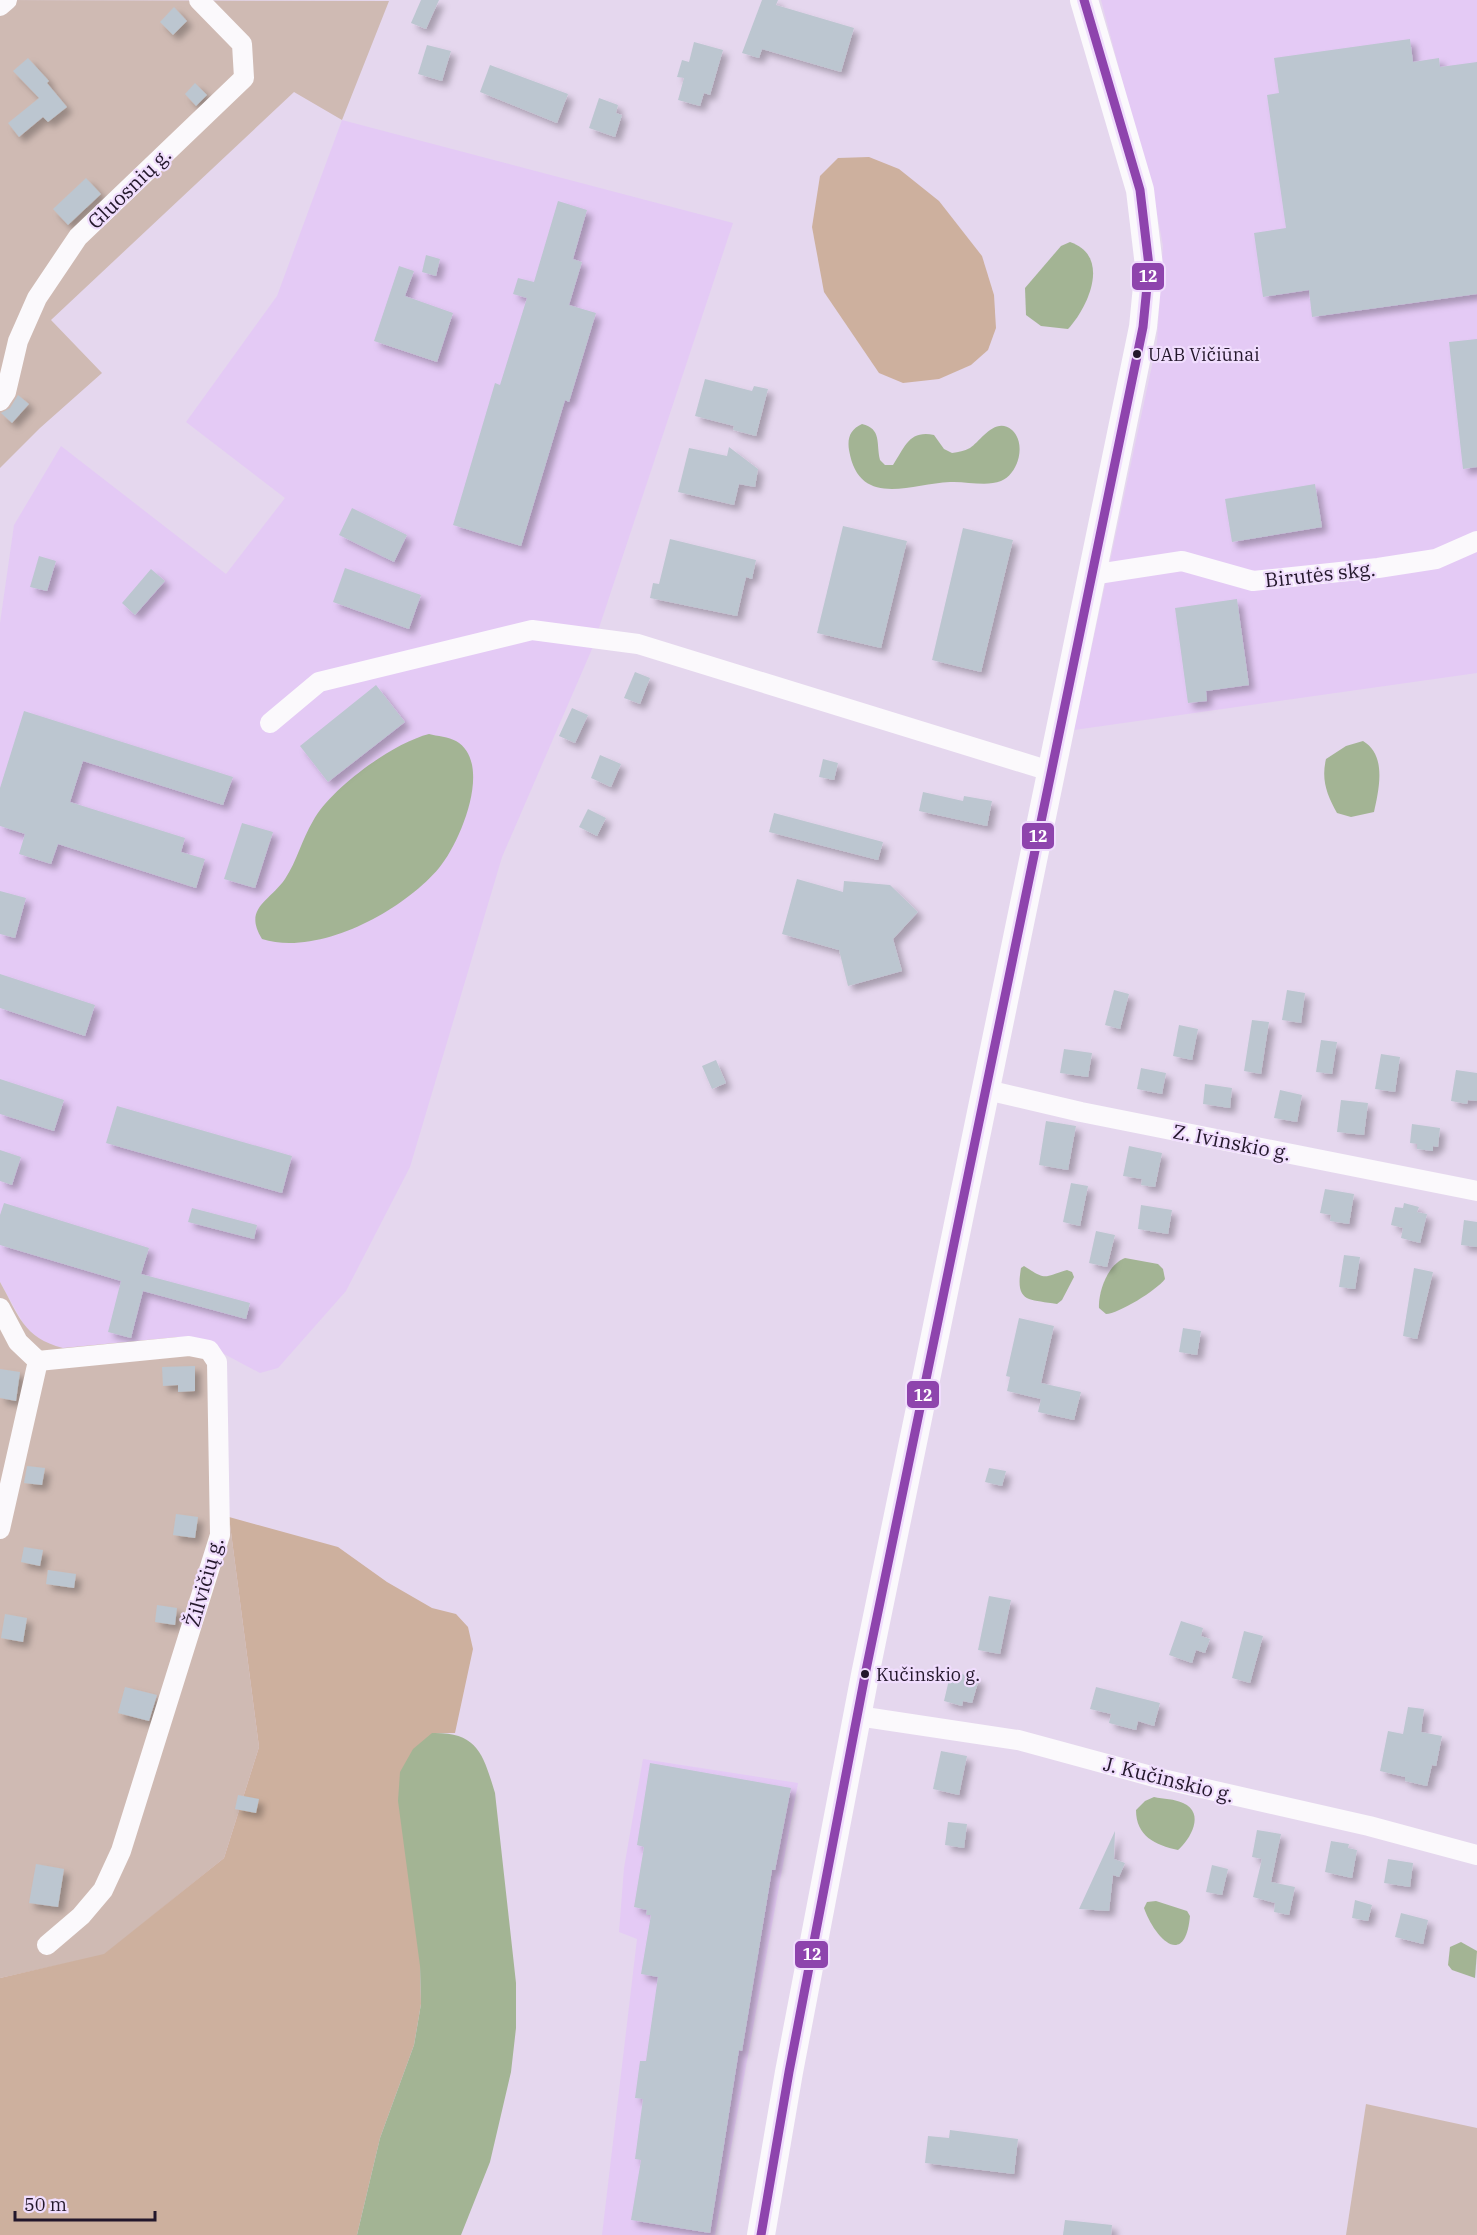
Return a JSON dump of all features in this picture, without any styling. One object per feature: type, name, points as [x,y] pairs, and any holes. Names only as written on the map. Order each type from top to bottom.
[{"type":"main road","points":[[761,2235],[789,2072],[858,1716],[1143,327],[1149,266],[1140,190],[1084,0]]},
{"type":"street","points":[[0,6],[7,0]]},
{"type":"street","name":"Gluosnių g.","points":[[0,401],[6,392],[18,341],[37,298],[78,237],[244,78],[242,44],[199,0]]},
{"type":"street","name":"Birutės skg.","points":[[1091,575],[1182,561],[1253,581],[1378,568],[1436,559],[1477,541]]},
{"type":"street","points":[[270,723],[319,682],[532,630],[638,644],[1053,772]]},
{"type":"street","name":"Z. Ivinskio g.","points":[[987,1090],[1081,1112],[1477,1191]]},
{"type":"street","points":[[0,1308],[18,1342],[38,1361],[0,1529]]},
{"type":"street","name":"Žilvičių g.","points":[[38,1361],[189,1346],[209,1350],[217,1362],[219,1536],[122,1851],[103,1890],[81,1916],[47,1945]]},
{"type":"street","name":"J. Kučinskio g.","points":[[858,1716],[1018,1740],[1158,1778],[1368,1826],[1477,1854]]},
{"type":"shaded area","points":[[0,0],[389,1],[342,120],[294,92],[51,320],[102,373],[40,428],[0,468]]},
{"type":"shaded area","points":[[1101,0],[1477,0],[1477,673],[1074,730],[1157,342],[1163,246],[1156,208]]},
{"type":"shaded area","points":[[342,120],[733,223],[592,649],[502,857],[410,1167],[346,1291],[278,1368],[260,1373],[196,1339],[178,1337],[63,1348],[47,1344],[28,1332],[0,1282],[0,623],[14,525],[61,446],[226,574],[285,498],[186,422],[277,296]]},
{"type":"shaded area","points":[[869,157],[899,169],[939,201],[982,256],[994,295],[996,328],[988,350],[971,365],[939,379],[903,383],[879,373],[824,292],[812,227],[820,176],[838,158]]},
{"type":"shaded area","points":[[1070,242],[1083,249],[1090,258],[1093,270],[1089,295],[1068,329],[1041,326],[1026,315],[1025,288],[1061,246]]},
{"type":"shaded area","points":[[862,424],[873,429],[877,438],[880,460],[885,465],[893,465],[909,441],[926,434],[934,435],[944,449],[952,453],[970,448],[994,428],[1006,426],[1017,436],[1020,450],[1012,472],[995,483],[950,482],[888,489],[875,487],[863,480],[855,468],[849,450],[851,434]]},
{"type":"shaded area","points":[[429,734],[456,741],[467,752],[472,767],[473,784],[464,823],[439,868],[404,900],[358,926],[333,936],[308,942],[284,943],[262,939],[255,920],[257,912],[285,879],[309,828],[322,808],[364,768],[398,747]]},
{"type":"shaded area","points":[[1363,741],[1376,755],[1379,773],[1378,793],[1374,812],[1351,817],[1337,813],[1333,806],[1324,774],[1326,759],[1346,746]]},
{"type":"shaded area","points":[[1125,1258],[1158,1264],[1163,1269],[1165,1279],[1137,1301],[1106,1314],[1099,1308],[1102,1287],[1109,1272]]},
{"type":"shaded area","points":[[1024,1266],[1041,1276],[1067,1270],[1072,1272],[1074,1277],[1062,1300],[1057,1304],[1031,1300],[1022,1293],[1020,1288],[1021,1268]]},
{"type":"shaded area","points":[[0,1282],[23,1323],[39,1338],[50,1344],[63,1348],[178,1337],[196,1339],[221,1351],[229,1517],[259,1747],[224,1858],[104,1955],[0,1978]]},
{"type":"shaded area","points":[[229,1517],[338,1547],[387,1582],[432,1608],[456,1614],[468,1627],[473,1649],[455,1733],[432,1733],[420,1966],[421,2004],[414,2045],[380,2138],[357,2235],[0,2235],[0,1978],[104,1954],[224,1858],[259,1747]]},
{"type":"shaded area","points":[[432,1733],[460,1736],[469,1741],[487,1767],[495,1793],[516,1983],[516,2028],[511,2072],[490,2162],[461,2235],[357,2235],[380,2138],[414,2045],[421,2004],[420,1966],[398,1801],[400,1772],[413,1749]]},
{"type":"shaded area","points":[[643,1759],[798,1783],[715,2235],[602,2235],[637,1939],[619,1932],[624,1868]]},
{"type":"shaded area","points":[[1154,1797],[1180,1802],[1190,1807],[1194,1813],[1195,1820],[1191,1833],[1178,1850],[1148,1838],[1139,1827],[1136,1810],[1145,1801]]},
{"type":"shaded area","points":[[1156,1901],[1187,1911],[1190,1916],[1187,1932],[1182,1941],[1176,1945],[1162,1938],[1155,1930],[1144,1908],[1147,1902]]},
{"type":"shaded area","points":[[1461,1942],[1477,1951],[1475,1978],[1452,1970],[1448,1965],[1450,1947]]},
{"type":"shaded area","points":[[1366,2104],[1477,2128],[1477,2235],[1346,2235]]},
{"type":"building","points":[[421,0],[439,0],[426,29],[411,23]]},
{"type":"building","points":[[762,0],[778,0],[776,5],[854,28],[841,72],[762,49],[759,58],[742,53]]},
{"type":"building","points":[[174,7],[187,21],[173,35],[160,22]]},
{"type":"building","points":[[1410,39],[1413,62],[1439,58],[1440,67],[1477,62],[1477,294],[1312,317],[1309,290],[1263,297],[1254,233],[1286,228],[1267,95],[1279,93],[1274,58]]},
{"type":"building","points":[[694,42],[723,50],[710,95],[704,93],[700,106],[678,100],[684,78],[677,77],[682,60],[689,62]]},
{"type":"building","points":[[427,45],[451,51],[442,81],[418,74]]},
{"type":"building","points":[[28,58],[49,81],[47,83],[67,107],[48,122],[43,117],[19,137],[8,123],[39,98],[13,71]]},
{"type":"building","points":[[490,65],[568,94],[557,123],[480,92]]},
{"type":"building","points":[[195,83],[207,95],[196,106],[185,94]]},
{"type":"building","points":[[599,98],[618,105],[616,113],[622,115],[615,137],[589,128]]},
{"type":"building","points":[[86,178],[101,194],[68,225],[53,209]]},
{"type":"building","points":[[558,201],[587,210],[573,259],[582,262],[569,305],[596,313],[569,402],[565,400],[521,546],[453,525],[495,383],[500,385],[527,298],[513,294],[518,278],[534,282]]},
{"type":"building","points":[[426,255],[440,259],[436,276],[422,272]]},
{"type":"building","points":[[399,266],[414,271],[405,296],[453,313],[437,362],[374,341]]},
{"type":"building","points":[[1477,339],[1477,467],[1463,469],[1449,342]]},
{"type":"building","points":[[705,379],[752,391],[754,386],[768,389],[756,436],[733,430],[734,426],[695,416]]},
{"type":"building","points":[[18,395],[29,404],[12,423],[1,413],[10,408]]},
{"type":"building","points":[[729,447],[758,469],[755,487],[739,484],[734,505],[678,492],[689,448],[727,456]]},
{"type":"building","points":[[1315,484],[1322,527],[1232,542],[1225,499]]},
{"type":"building","points":[[352,508],[407,535],[394,562],[339,535]]},
{"type":"building","points":[[843,526],[907,541],[881,648],[817,633]]},
{"type":"building","points":[[963,528],[1013,540],[981,672],[932,660]]},
{"type":"building","points":[[670,539],[756,560],[752,579],[746,577],[737,616],[650,598],[653,583],[659,584]]},
{"type":"building","points":[[39,556],[56,561],[47,591],[30,587]]},
{"type":"building","points":[[345,568],[421,595],[409,629],[333,602]]},
{"type":"building","points":[[151,569],[165,581],[135,615],[122,603]]},
{"type":"building","points":[[1237,599],[1249,685],[1206,691],[1207,701],[1188,703],[1175,608]]},
{"type":"building","points":[[635,672],[650,678],[640,704],[624,698]]},
{"type":"building","points":[[376,685],[405,722],[328,782],[300,746]]},
{"type":"building","points":[[572,708],[588,715],[575,743],[559,736]]},
{"type":"building","points":[[24,711],[233,777],[223,805],[83,761],[70,802],[185,838],[181,852],[205,859],[196,888],[58,844],[51,864],[19,854],[25,834],[0,826],[0,788]]},
{"type":"building","points":[[600,755],[621,764],[611,787],[591,778]]},
{"type":"building","points":[[823,759],[838,763],[834,780],[819,777]]},
{"type":"building","points":[[923,792],[963,801],[964,796],[992,801],[987,826],[919,811]]},
{"type":"building","points":[[588,809],[606,818],[597,836],[579,827]]},
{"type":"building","points":[[774,813],[883,842],[878,860],[769,832]]},
{"type":"building","points":[[242,823],[273,832],[255,888],[224,879]]},
{"type":"building","points":[[797,879],[843,892],[844,881],[890,885],[918,912],[893,939],[902,971],[848,986],[839,950],[782,934]]},
{"type":"building","points":[[0,891],[26,898],[15,938],[0,934]]},
{"type":"building","points":[[0,974],[95,1005],[85,1036],[0,1008]]},
{"type":"building","points":[[1114,990],[1129,994],[1120,1029],[1105,1025]]},
{"type":"building","points":[[1287,990],[1305,993],[1301,1023],[1282,1020]]},
{"type":"building","points":[[1252,1020],[1269,1022],[1261,1074],[1244,1071]]},
{"type":"building","points":[[1179,1025],[1198,1029],[1192,1060],[1173,1056]]},
{"type":"building","points":[[1321,1040],[1337,1042],[1332,1074],[1316,1072]]},
{"type":"building","points":[[1064,1049],[1092,1053],[1088,1077],[1060,1073]]},
{"type":"building","points":[[1381,1054],[1400,1057],[1395,1092],[1375,1089]]},
{"type":"building","points":[[716,1060],[726,1083],[712,1089],[702,1066]]},
{"type":"building","points":[[1141,1068],[1166,1073],[1162,1094],[1137,1089]]},
{"type":"building","points":[[1456,1070],[1477,1073],[1477,1101],[1468,1100],[1467,1104],[1451,1101]]},
{"type":"building","points":[[0,1079],[64,1100],[54,1131],[0,1114]]},
{"type":"building","points":[[1205,1084],[1232,1088],[1230,1108],[1203,1104]]},
{"type":"building","points":[[1280,1090],[1302,1095],[1297,1122],[1274,1118]]},
{"type":"building","points":[[1341,1100],[1368,1103],[1364,1135],[1337,1132]]},
{"type":"building","points":[[117,1106],[292,1156],[282,1193],[106,1143]]},
{"type":"building","points":[[1046,1121],[1076,1126],[1068,1170],[1039,1165]]},
{"type":"building","points":[[1412,1124],[1440,1128],[1438,1147],[1433,1146],[1433,1151],[1417,1149],[1417,1144],[1410,1143]]},
{"type":"building","points":[[1129,1146],[1162,1153],[1155,1187],[1141,1185],[1142,1179],[1123,1176]]},
{"type":"building","points":[[0,1150],[21,1157],[12,1185],[0,1181]]},
{"type":"building","points":[[1071,1183],[1088,1186],[1080,1226],[1063,1222]]},
{"type":"building","points":[[1325,1189],[1354,1194],[1349,1224],[1330,1221],[1331,1215],[1320,1213]]},
{"type":"building","points":[[4,1203],[149,1248],[141,1274],[250,1303],[246,1319],[143,1291],[131,1338],[108,1332],[121,1281],[0,1245],[0,1215]]},
{"type":"building","points":[[1404,1203],[1419,1207],[1417,1212],[1427,1214],[1420,1243],[1401,1238],[1403,1228],[1391,1225],[1395,1207],[1403,1208]]},
{"type":"building","points":[[1141,1205],[1172,1210],[1168,1234],[1138,1229]]},
{"type":"building","points":[[192,1208],[257,1225],[254,1239],[188,1222]]},
{"type":"building","points":[[1464,1220],[1477,1222],[1477,1247],[1461,1245]]},
{"type":"building","points":[[1096,1231],[1115,1235],[1107,1267],[1089,1263]]},
{"type":"building","points":[[1344,1255],[1360,1257],[1355,1289],[1339,1287]]},
{"type":"building","points":[[1414,1268],[1433,1272],[1417,1339],[1403,1336]]},
{"type":"building","points":[[1019,1318],[1054,1326],[1041,1383],[1081,1392],[1074,1420],[1038,1412],[1041,1399],[1007,1391],[1010,1377],[1006,1376]]},
{"type":"building","points":[[1183,1328],[1201,1331],[1197,1355],[1179,1352]]},
{"type":"building","points":[[195,1366],[195,1391],[178,1392],[178,1385],[163,1386],[162,1367]]},
{"type":"building","points":[[0,1369],[20,1372],[16,1401],[0,1398]]},
{"type":"building","points":[[27,1466],[45,1468],[42,1485],[24,1483]]},
{"type":"building","points":[[989,1468],[1006,1471],[1002,1486],[985,1482]]},
{"type":"building","points":[[176,1514],[198,1517],[195,1538],[173,1535]]},
{"type":"building","points":[[24,1547],[43,1550],[40,1566],[21,1562]]},
{"type":"building","points":[[48,1570],[76,1574],[74,1588],[46,1584]]},
{"type":"building","points":[[989,1596],[1011,1600],[1000,1654],[978,1650]]},
{"type":"building","points":[[157,1605],[177,1608],[175,1625],[155,1622]]},
{"type":"building","points":[[5,1614],[27,1618],[23,1642],[1,1638]]},
{"type":"building","points":[[1181,1621],[1203,1628],[1201,1636],[1210,1639],[1205,1653],[1196,1650],[1192,1663],[1169,1655]]},
{"type":"building","points":[[1244,1631],[1263,1636],[1250,1683],[1232,1678]]},
{"type":"building","points":[[951,1671],[979,1679],[972,1703],[963,1701],[962,1706],[944,1701]]},
{"type":"building","points":[[125,1687],[157,1695],[149,1721],[118,1713]]},
{"type":"building","points":[[1096,1687],[1160,1703],[1154,1726],[1138,1721],[1136,1730],[1109,1723],[1111,1714],[1090,1709]]},
{"type":"building","points":[[1408,1707],[1424,1709],[1421,1732],[1442,1736],[1436,1766],[1432,1765],[1427,1786],[1405,1781],[1405,1777],[1380,1771],[1388,1731],[1403,1734]]},
{"type":"building","points":[[941,1751],[967,1756],[959,1795],[933,1789]]},
{"type":"building","points":[[650,1763],[791,1788],[775,1870],[772,1870],[742,2051],[739,2050],[710,2233],[631,2220],[641,2160],[635,2159],[643,2099],[635,2098],[640,2061],[646,2061],[658,1977],[641,1974],[651,1915],[646,1915],[647,1910],[634,1907],[644,1847],[637,1845]]},
{"type":"building","points":[[238,1795],[259,1799],[256,1813],[235,1809]]},
{"type":"building","points":[[948,1822],[967,1824],[964,1848],[945,1845]]},
{"type":"building","points":[[1257,1830],[1281,1834],[1271,1882],[1295,1887],[1289,1915],[1274,1912],[1275,1903],[1253,1897],[1262,1859],[1252,1857]]},
{"type":"building","points":[[1115,1831],[1114,1859],[1125,1863],[1119,1877],[1113,1875],[1109,1911],[1079,1909]]},
{"type":"building","points":[[1331,1841],[1349,1844],[1348,1848],[1357,1850],[1352,1878],[1325,1872]]},
{"type":"building","points":[[1388,1859],[1413,1863],[1410,1887],[1384,1883]]},
{"type":"building","points":[[36,1864],[64,1869],[58,1907],[29,1903]]},
{"type":"building","points":[[1212,1865],[1228,1869],[1222,1895],[1206,1892]]},
{"type":"building","points":[[1355,1900],[1372,1905],[1368,1921],[1352,1918]]},
{"type":"building","points":[[1401,1913],[1428,1920],[1423,1944],[1395,1937]]},
{"type":"building","points":[[950,2130],[1018,2139],[1014,2174],[925,2163],[928,2136],[949,2138]]},
{"type":"building","points":[[1065,2220],[1112,2225],[1111,2235],[1063,2235]]},
{"type":"transit line","name":"12","points":[[761,2235],[789,2072],[865,1675],[1143,327],[1149,266],[1140,190],[1084,0]]},
{"type":"place","name":"UAB Vičiūnai","points":[[1137,354]]},
{"type":"place","name":"Kučinskio g.","points":[[865,1674]]}]
